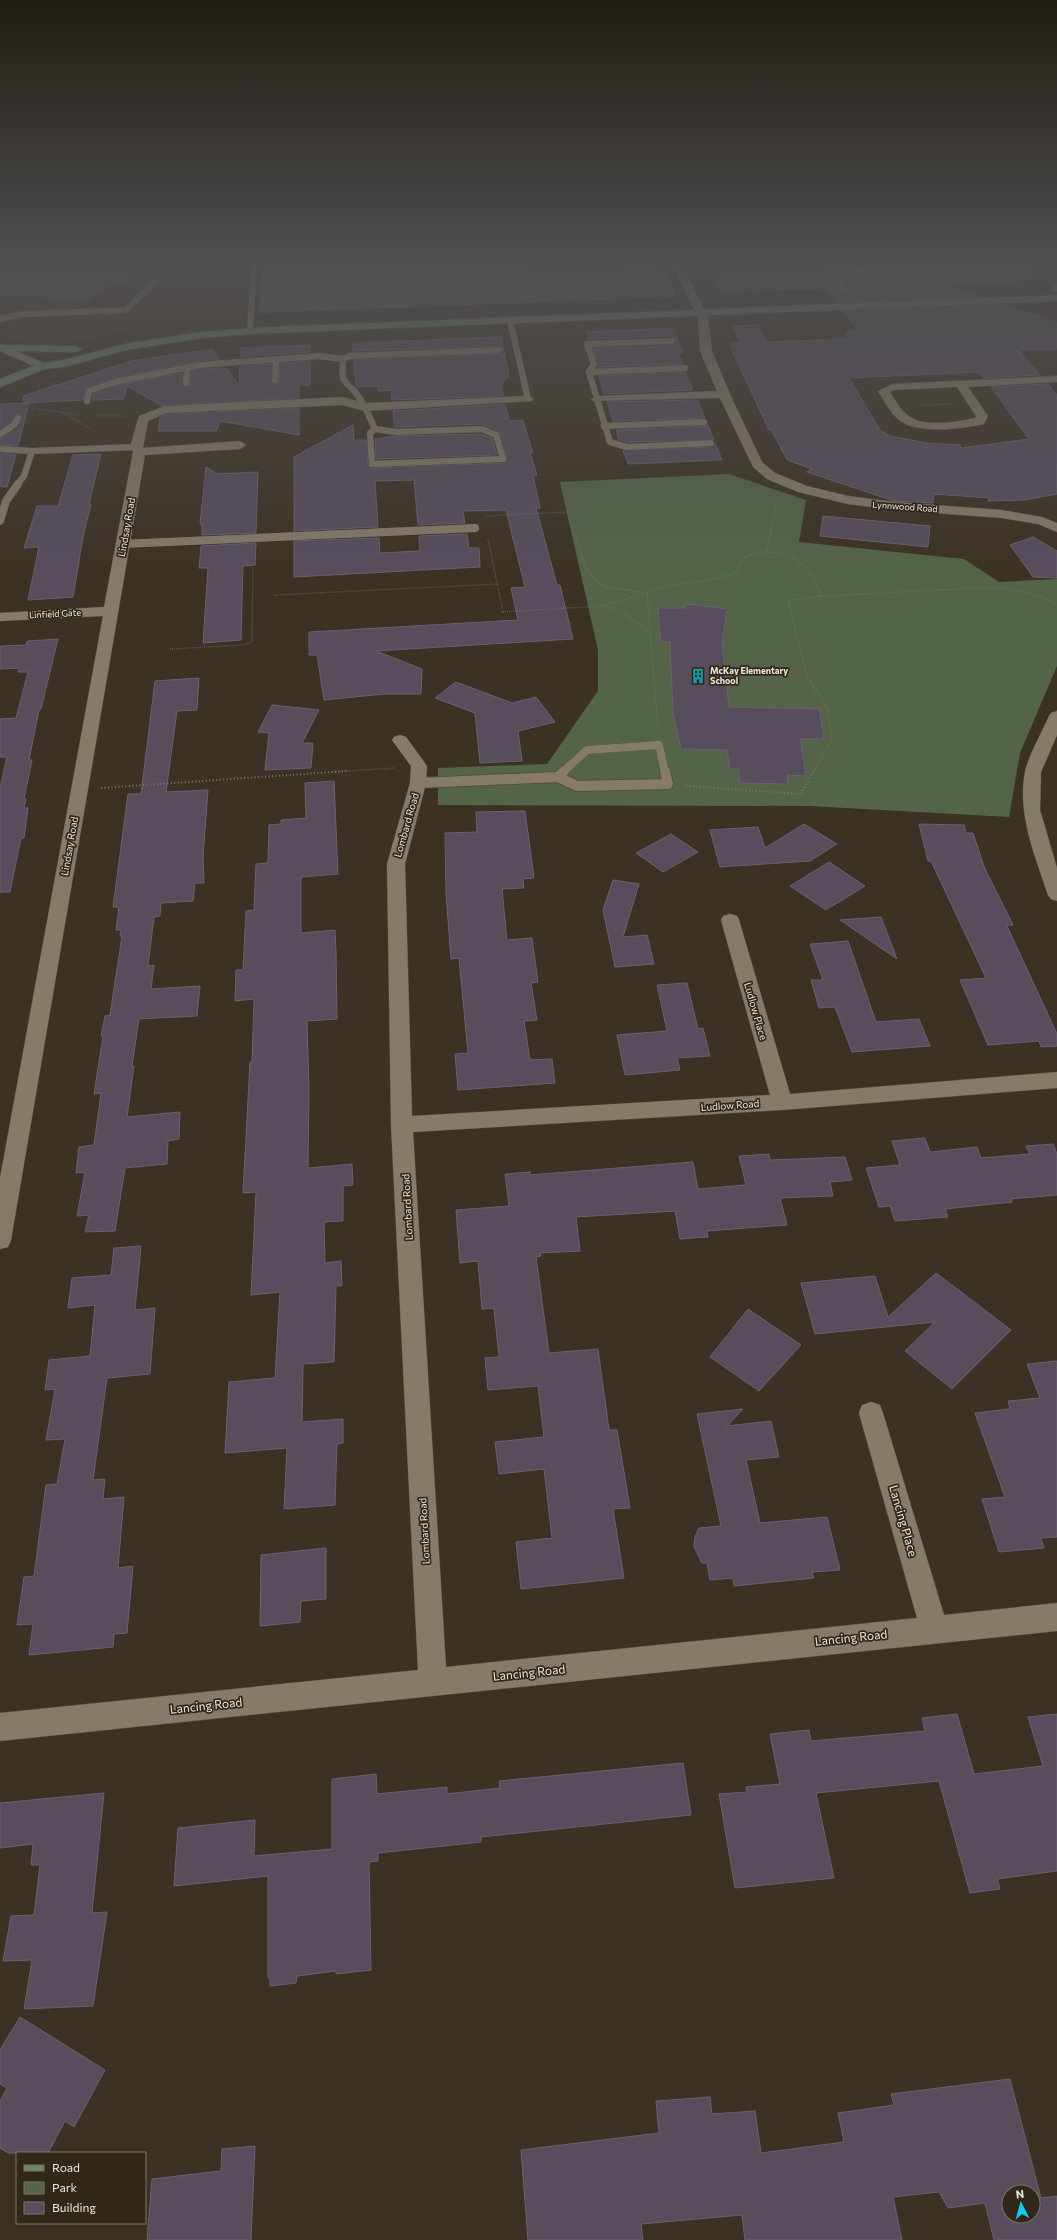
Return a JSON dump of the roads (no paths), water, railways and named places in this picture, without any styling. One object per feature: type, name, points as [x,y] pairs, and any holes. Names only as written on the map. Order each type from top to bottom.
[{"type":"main road","points":[[0,383],[41,367]]},
{"type":"street","points":[[597,399],[724,394],[712,367]]},
{"type":"street","points":[[960,384],[982,416],[980,421],[927,424],[904,419],[884,392],[885,389],[919,386],[1057,379]]},
{"type":"street","name":"Lynnwood Road","points":[[724,394],[757,464],[771,476],[829,496],[867,504],[994,513],[1042,522],[1057,528]]},
{"type":"street","points":[[365,407],[528,399]]},
{"type":"street","name":"Lindsay Road","points":[[0,1240],[111,612],[143,418],[159,412],[342,402],[365,407]]},
{"type":"street","points":[[138,450],[240,445]]},
{"type":"street","points":[[1042,522],[1057,517]]},
{"type":"street","name":"Linfield Gate","points":[[0,617],[111,612]]},
{"type":"street","points":[[1057,716],[1033,772],[1032,810],[1039,841],[1057,895]]},
{"type":"street","points":[[400,740],[419,775]]},
{"type":"street","name":"Lombard Road","points":[[419,775],[396,864],[402,1125],[433,1683]]},
{"type":"street","points":[[1039,841],[1057,840]]},
{"type":"street","name":"Ludlow Place","points":[[730,920],[782,1102]]},
{"type":"street","name":"Ludlow Road","points":[[402,1125],[782,1102],[1057,1080]]},
{"type":"street","name":"Lancing Place","points":[[871,1413],[934,1629]]},
{"type":"street","name":"Lancing Road","points":[[0,1727],[1057,1617]]},
{"type":"lane","points":[[86,401],[89,392],[115,382],[143,375],[197,367]]},
{"type":"lane","points":[[275,380],[276,367]]},
{"type":"lane","points":[[343,367],[342,376],[345,384],[359,397],[375,429]]},
{"type":"lane","points":[[521,367],[528,399]]},
{"type":"lane","points":[[592,367],[589,372],[610,442],[627,447],[711,443]]},
{"type":"lane","points":[[186,383],[187,368]]},
{"type":"lane","points":[[589,372],[685,368]]},
{"type":"lane","points":[[0,434],[14,424],[18,418]]},
{"type":"lane","points":[[604,426],[704,422]]},
{"type":"lane","points":[[375,429],[396,432],[482,429],[496,435],[503,459],[372,464],[370,433],[375,429]]},
{"type":"lane","points":[[0,449],[32,451],[138,450]]},
{"type":"lane","points":[[0,521],[6,501],[24,476],[32,451]]},
{"type":"lane","points":[[122,544],[475,528]]},
{"type":"lane","points":[[419,775],[477,779],[558,777],[577,786],[668,784],[659,745],[586,750],[558,777]]},
{"type":"place","name":"McKay Elementary School","points":[[698,676]]}]
